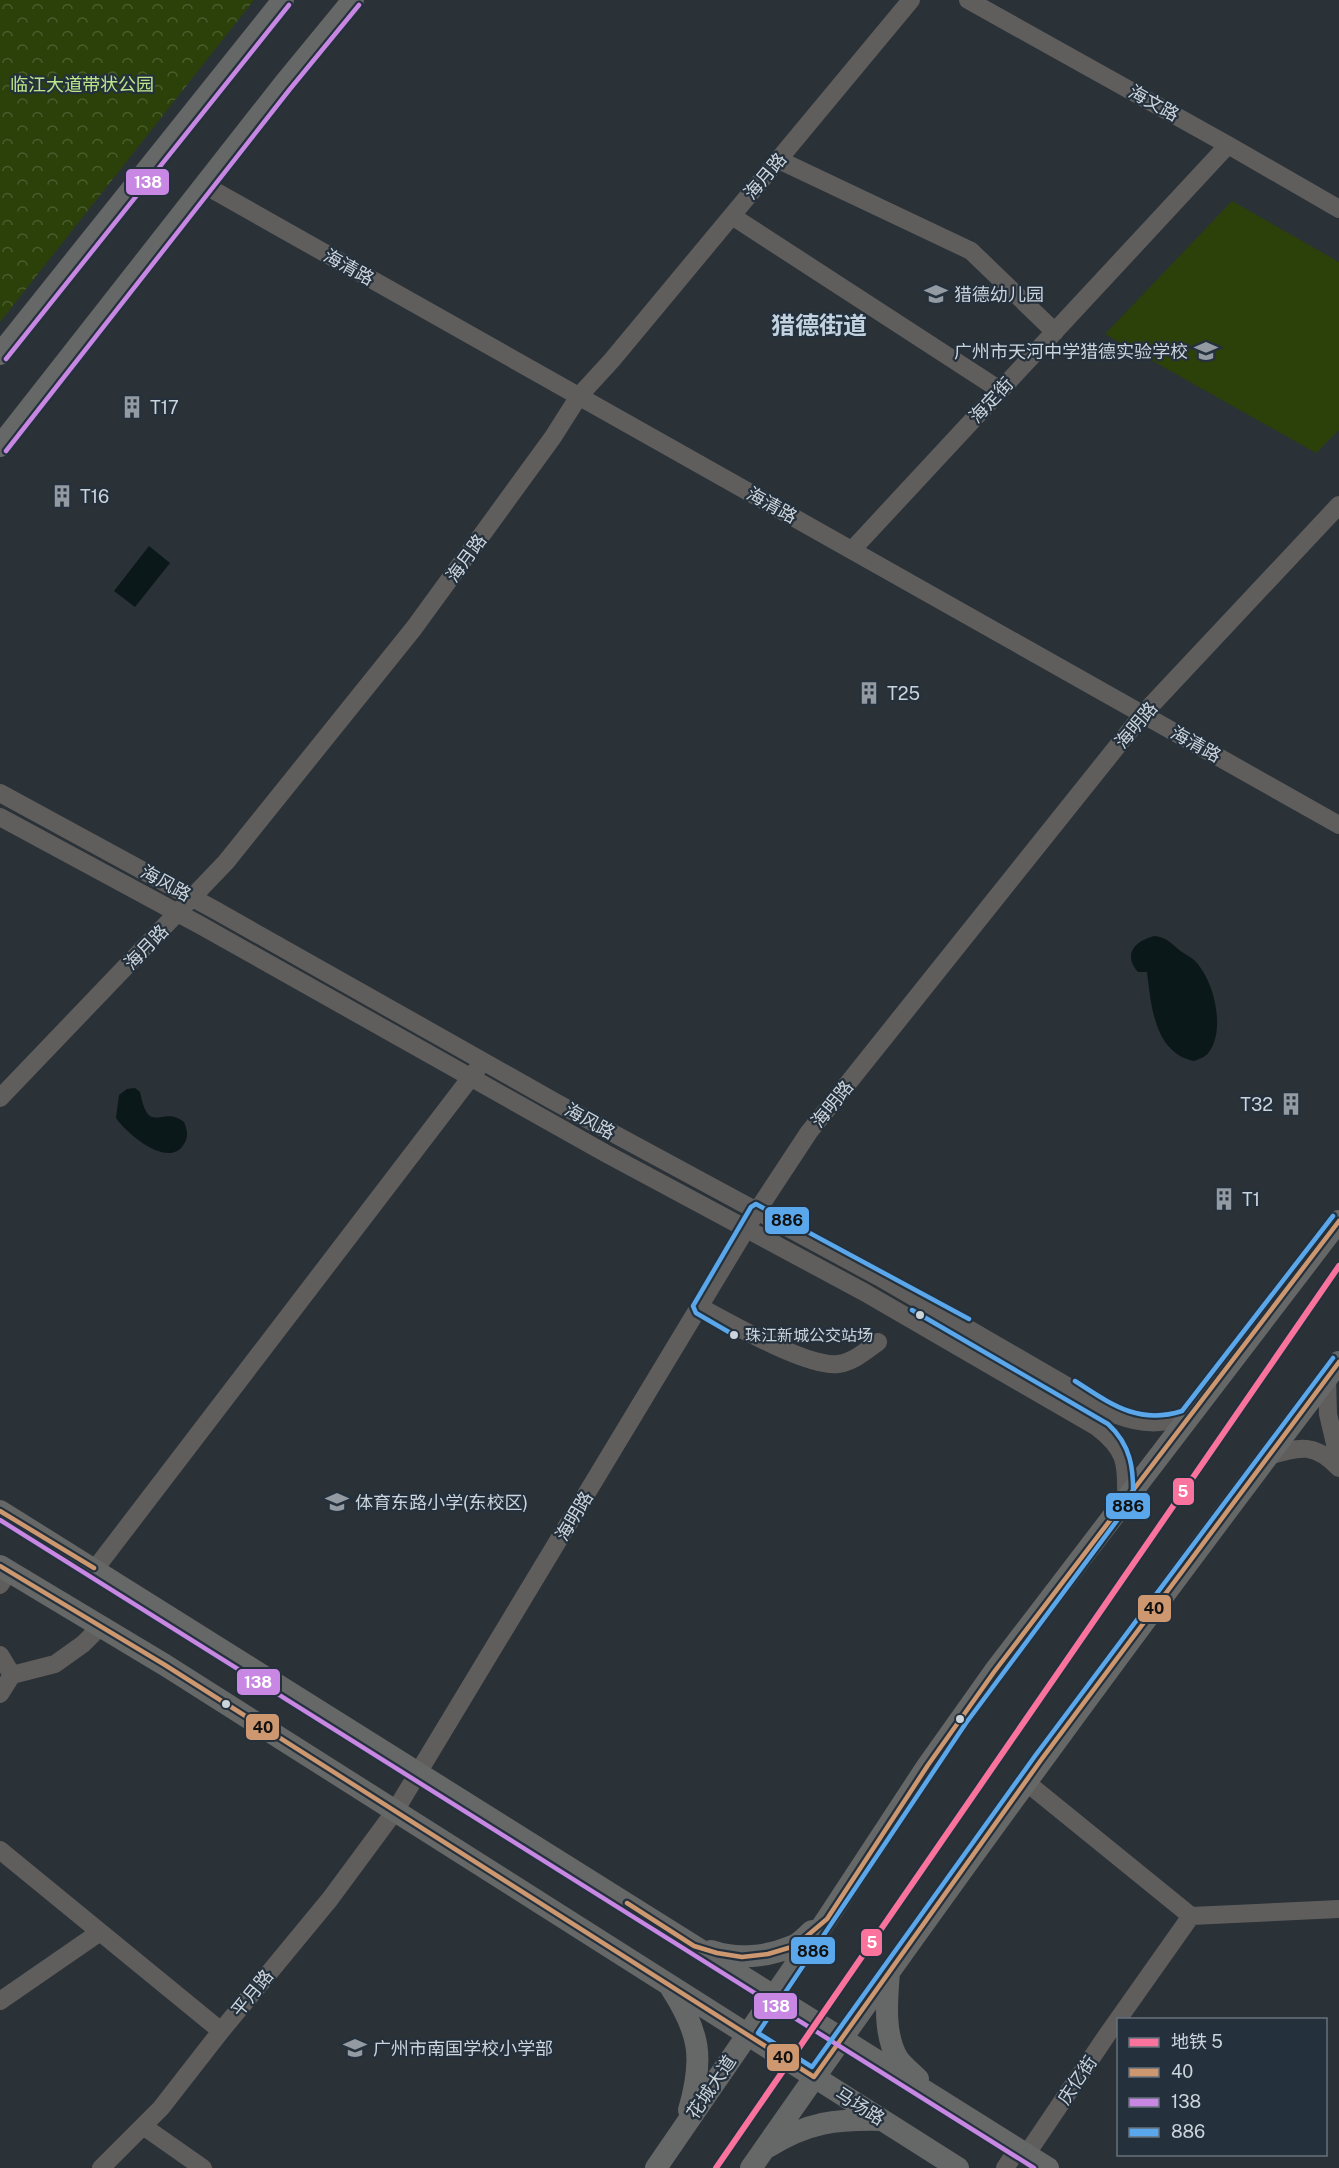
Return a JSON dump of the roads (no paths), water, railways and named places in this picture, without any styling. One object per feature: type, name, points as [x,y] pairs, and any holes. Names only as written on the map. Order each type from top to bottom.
[{"type":"main road","points":[[0,354],[283,0]]},
{"type":"main road","points":[[0,446],[284,84],[353,0]]},
{"type":"main road","name":"花城大道","points":[[656,2168],[827,1919],[960,1719],[1339,1221]]},
{"type":"main road","points":[[751,2168],[889,1970],[1046,1752],[1333,1370]]},
{"type":"main road","points":[[0,1511],[943,2103],[1016,2158],[1048,2168]]},
{"type":"main road","name":"马场路","points":[[3,1574],[101,1626],[165,1665],[958,2168]]},
{"type":"main road","points":[[694,1946],[729,1956],[768,1954],[795,1946],[827,1919]]},
{"type":"main road","points":[[889,1970],[886,2006],[891,2040],[899,2060],[943,2103]]},
{"type":"main road","points":[[669,1984],[691,2025],[699,2058],[697,2084],[684,2127]]},
{"type":"main road","points":[[764,2149],[790,2134],[819,2124],[845,2119],[882,2120]]},
{"type":"street","name":"海月路","points":[[0,1098],[226,862],[414,628],[553,437],[579,396],[612,360],[911,0]]},
{"type":"street","name":"海文路","points":[[968,0],[1339,208]]},
{"type":"street","name":"海定街","points":[[852,550],[1228,145]]},
{"type":"street","points":[[779,160],[939,238],[971,251],[1055,332]]},
{"type":"street","name":"海清路","points":[[206,186],[1339,825]]},
{"type":"street","points":[[732,216],[1000,390]]},
{"type":"street","name":"海明路","points":[[395,1811],[420,1773],[756,1211],[809,1132],[1143,714],[1339,505]]},
{"type":"street","name":"海风路","points":[[0,792],[193,897],[483,1061],[888,1282],[1117,1415],[1134,1421],[1157,1424],[1187,1418]]},
{"type":"street","name":"海风路","points":[[0,817],[605,1153],[864,1292],[1097,1427],[1114,1440],[1123,1457],[1126,1472],[1126,1498]]},
{"type":"street","points":[[95,1569],[483,1061]]},
{"type":"street","points":[[700,1307],[788,1351],[828,1364],[851,1360],[878,1342]]},
{"type":"street","points":[[1333,1370],[1328,1414],[1339,1461]]},
{"type":"street","points":[[1269,1456],[1290,1449],[1314,1449],[1324,1454],[1339,1468]]},
{"type":"street","points":[[0,1694],[12,1675],[55,1664],[83,1644],[101,1626]]},
{"type":"street","points":[[0,1655],[12,1675]]},
{"type":"street","points":[[1026,1782],[1191,1916],[1339,1909]]},
{"type":"street","name":"平月路","points":[[101,2168],[161,2108],[330,1899],[395,1811]]},
{"type":"street","points":[[0,1850],[221,2031]]},
{"type":"street","name":"庆亿街","points":[[1119,2018],[1191,1916]]},
{"type":"street","points":[[0,2001],[100,1932]]},
{"type":"street","name":"庆亿街","points":[[1016,2158],[1117,2021]]},
{"type":"street","points":[[143,2126],[203,2168]]},
{"type":"metro line","name":"5","points":[[716,2168],[1339,1266]]},
{"type":"place","name":"猎德幼儿园","points":[[936,294]]},
{"type":"place","name":"广州市天河中学猎德实验学校","points":[[1206,351]]},
{"type":"place","name":"T17","points":[[132,407]]},
{"type":"place","name":"T16","points":[[62,496]]},
{"type":"place","name":"T25","points":[[869,693]]},
{"type":"place","name":"T32","points":[[1291,1104]]},
{"type":"place","name":"T1","points":[[1224,1199]]},
{"type":"place","name":"珠江新城公交站场","points":[[734,1335]]},
{"type":"place","name":"体育东路小学(东校区)","points":[[337,1502]]},
{"type":"place","name":"广州市南国学校小学部","points":[[355,2048]]},
{"type":"district","name":"猎德街道","points":[[819,325]]},
{"type":"park label","name":"临江大道带状公园","points":[[82,84]]}]
